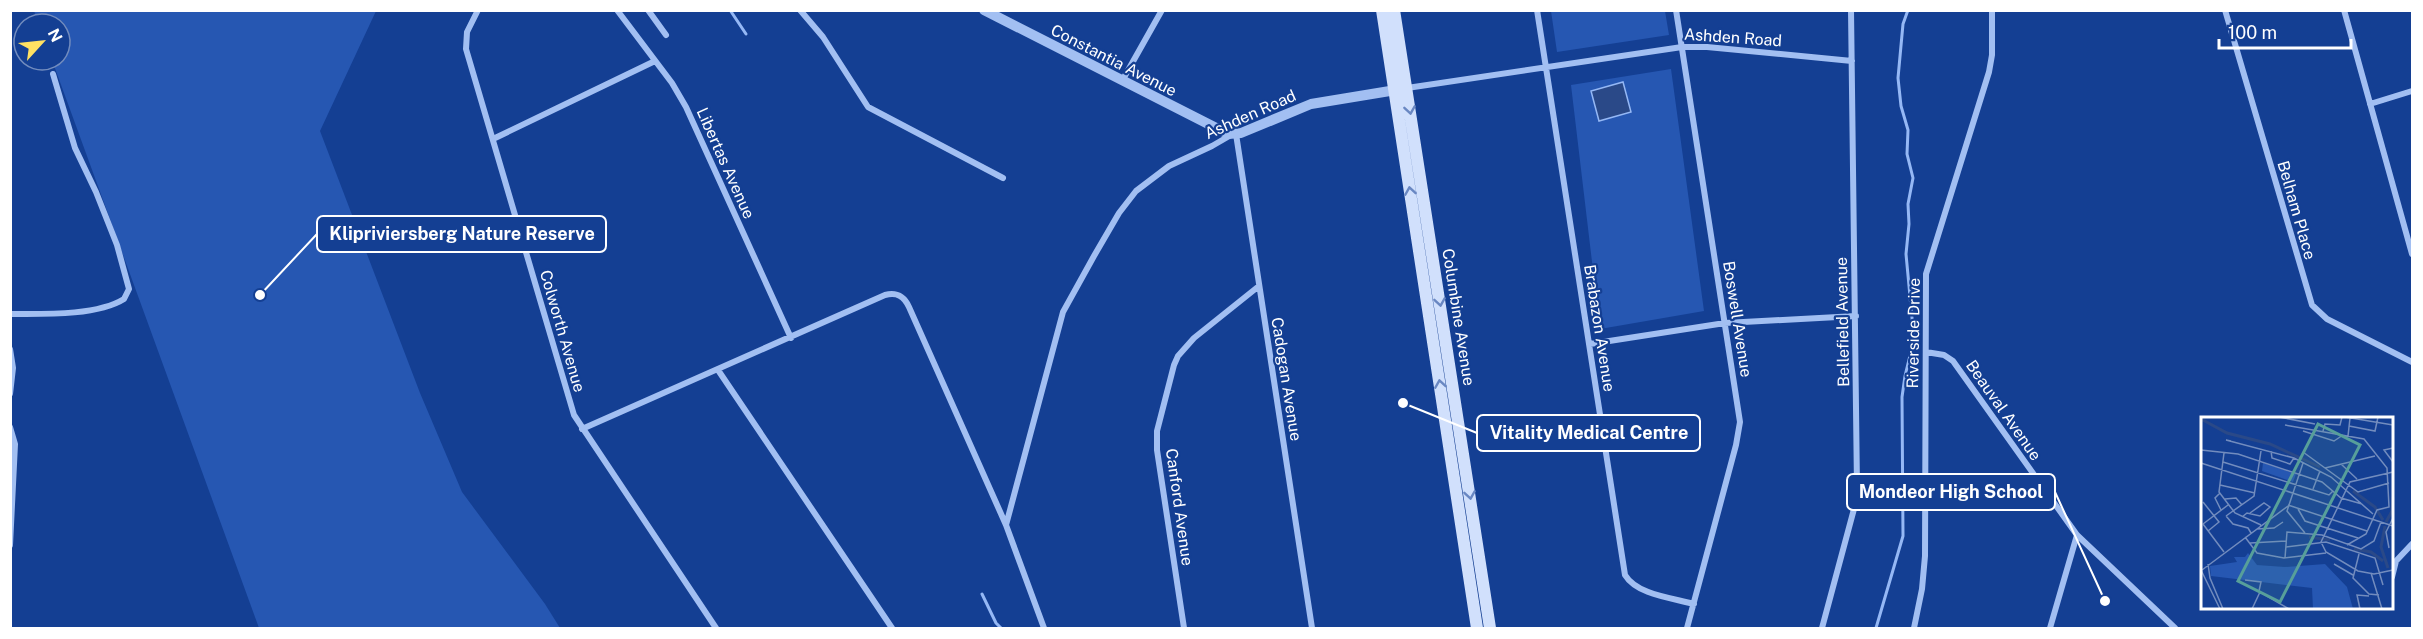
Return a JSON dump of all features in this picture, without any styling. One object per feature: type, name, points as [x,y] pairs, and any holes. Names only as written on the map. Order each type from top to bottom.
[{"type":"main road","name":"Columbine Avenue","points":[[1382,10],[1401,89]]},
{"type":"main road","name":"Columbine Avenue","points":[[1394,10],[1401,89],[1450,411],[1475,569],[1490,628]]},
{"type":"main road","name":"Columbine Avenue","points":[[1475,569],[1478,628]]},
{"type":"street","name":"Colworth Avenue","points":[[478,10],[467,32],[466,49],[568,397],[582,429],[716,628]]},
{"type":"street","name":"Libertas Avenue","points":[[617,10],[656,61],[686,107],[790,338]]},
{"type":"street","points":[[648,10],[666,35]]},
{"type":"street","points":[[800,10],[823,37],[868,107],[1003,178]]},
{"type":"street","name":"Constantia Avenue","points":[[984,10],[1217,130],[1234,134]]},
{"type":"street","points":[[1122,81],[1162,10]]},
{"type":"street","name":"Brabazon Avenue","points":[[1537,10],[1625,575],[1629,581],[1641,589],[1694,604]]},
{"type":"street","name":"Boswell Avenue","points":[[1676,10],[1739,412],[1739,432],[1687,628]]},
{"type":"street","name":"Bellefield Avenue","points":[[1822,628],[1854,509],[1857,487],[1851,10]]},
{"type":"street","name":"Riverside Drive","points":[[1914,628],[1924,573],[1926,274],[1989,72],[1992,55],[1992,10]]},
{"type":"street","name":"Belham Place","points":[[2226,10],[2312,305],[2327,319],[2412,362]]},
{"type":"street","points":[[2344,10],[2412,254]]},
{"type":"street","name":"Ashden Road","points":[[1006,525],[1063,312],[1123,207],[1136,192],[1169,166],[1234,134],[1311,104],[1401,89],[1682,47],[1852,61]]},
{"type":"street","points":[[493,139],[656,61]]},
{"type":"street","points":[[10,314],[63,312],[110,306],[124,299],[129,289],[122,261],[100,202],[75,148],[53,74]]},
{"type":"street","points":[[2370,104],[2412,91]]},
{"type":"street","name":"Cadogan Avenue","points":[[1234,134],[1312,628]]},
{"type":"street","name":"Canford Avenue","points":[[1184,628],[1156,431],[1174,365],[1184,349],[1259,286]]},
{"type":"street","points":[[582,429],[885,295],[896,293],[903,297],[909,307],[1006,525],[1044,628]]},
{"type":"street","points":[[1590,344],[1725,323],[1856,316]]},
{"type":"street","points":[[10,349],[13,368],[10,394]]},
{"type":"street","name":"Beauval Avenue","points":[[1926,352],[1944,354],[1953,361],[2077,535],[2175,628]]},
{"type":"street","points":[[718,370],[892,628]]},
{"type":"street","points":[[10,427],[15,444],[10,545]]},
{"type":"street","points":[[2050,628],[2077,535]]},
{"type":"street","points":[[2393,573],[2396,561],[2412,544]]},
{"type":"shaded area","points":[[376,11],[320,131],[420,393],[462,492],[545,604],[560,628],[259,628],[56,72],[72,72],[72,12],[34,12]]},
{"type":"shaded area","points":[[1551,11],[1665,11],[1669,35],[1557,52]]},
{"type":"shaded area","points":[[1671,69],[1704,311],[1600,329],[1571,85]]},
{"type":"shaded area","points":[[1623,82],[1631,112],[1599,121],[1591,91]]},
{"type":"waterway","points":[[730,10],[746,34]]},
{"type":"waterway","points":[[1876,628],[1903,536],[1902,397],[1914,339],[1906,254],[1908,204],[1913,178],[1907,154],[1908,130],[1901,106],[1898,78],[1903,24],[1908,10]]},
{"type":"waterway","points":[[982,594],[996,623],[1001,628]]},
{"type":"place","name":"Klipriviersberg Nature Reserve","points":[[260,295]]},
{"type":"place","name":"Vitality Medical Centre","points":[[1403,403]]},
{"type":"place","name":"Mondeor High School","points":[[2105,601]]}]
